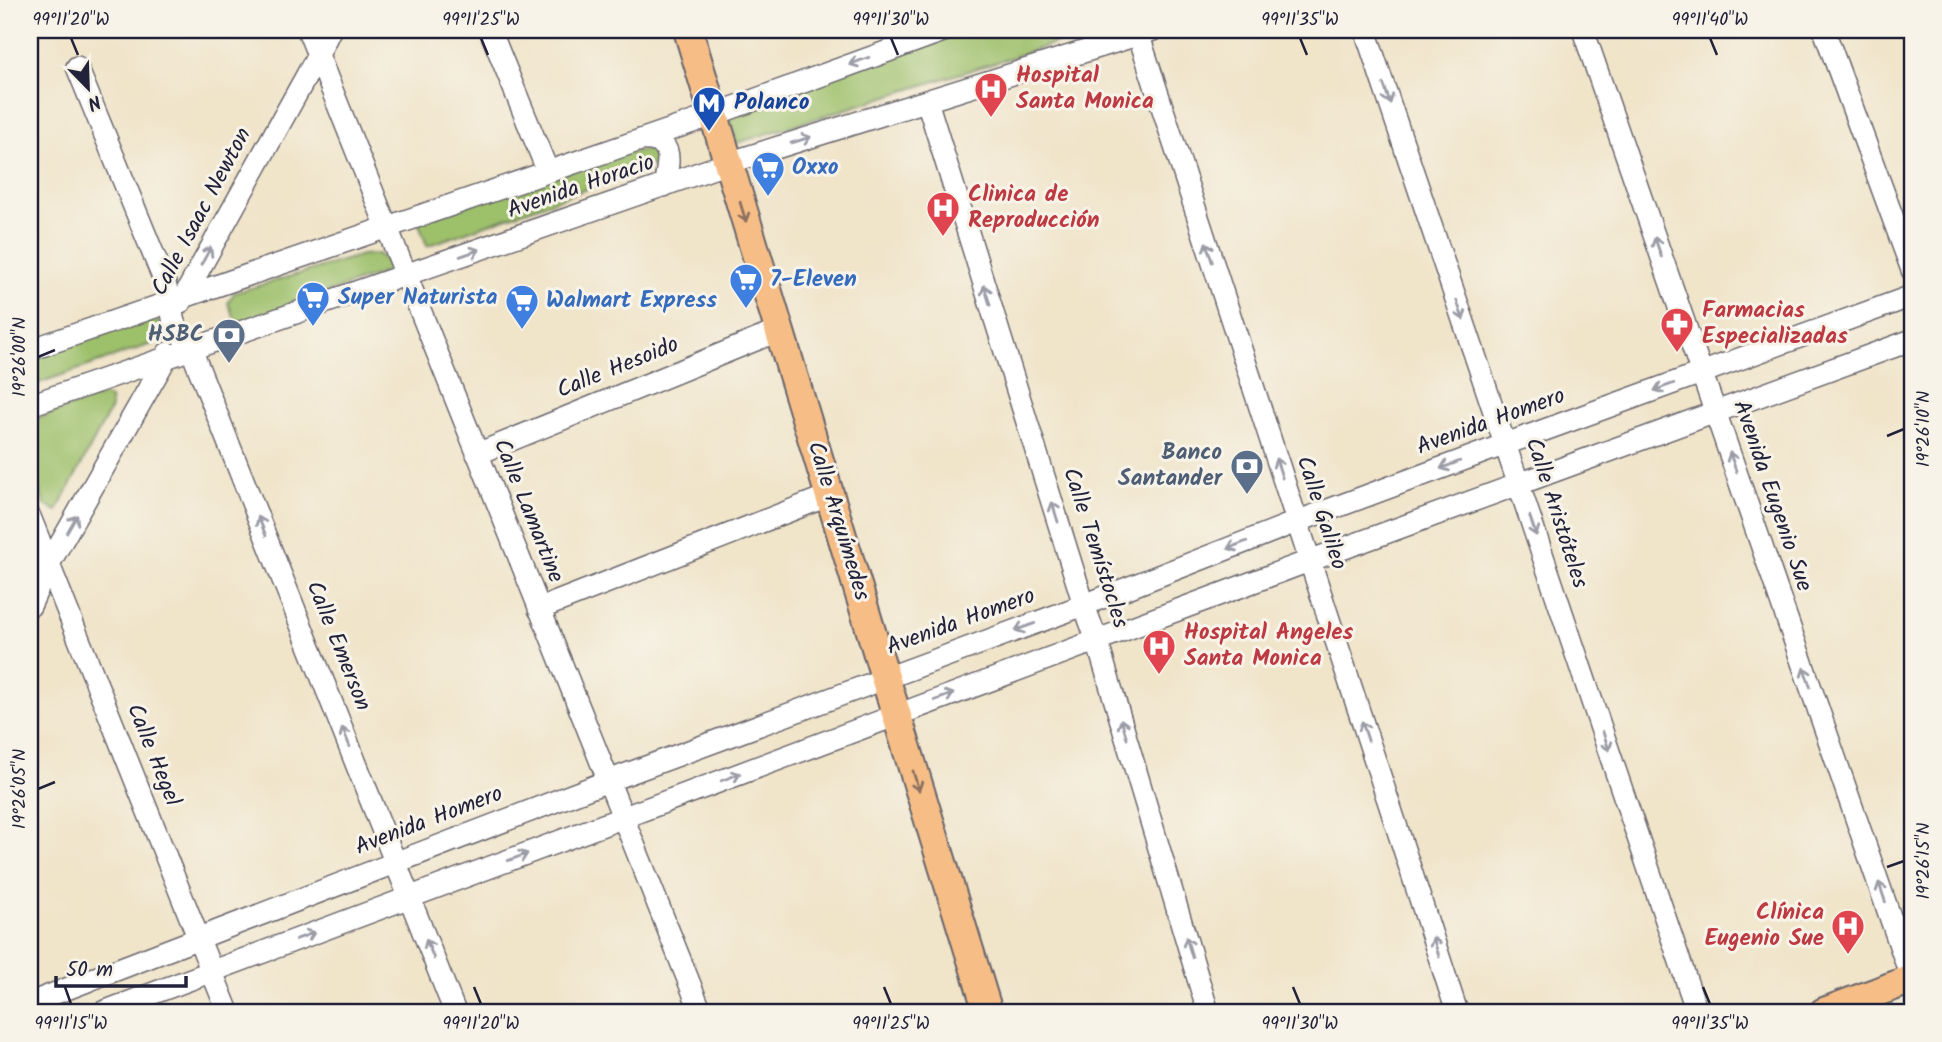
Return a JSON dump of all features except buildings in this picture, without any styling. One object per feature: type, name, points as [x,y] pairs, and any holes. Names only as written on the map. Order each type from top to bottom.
[{"type":"main road","name":"Calle Arquímedes","points":[[688,30],[988,1012]]},
{"type":"main road","points":[[1824,1012],[1912,979]]},
{"type":"street","name":"Calle Lamartine","points":[[308,30],[701,1012]]},
{"type":"street","name":"Calle Isaac Newton","points":[[30,606],[49,565],[166,358],[175,308],[330,30]]},
{"type":"street","points":[[490,30],[548,172]]},
{"type":"street","name":"Avenida Horacio","points":[[30,350],[175,308],[387,227],[713,114],[911,36],[946,30]]},
{"type":"street","name":"Calle Aristóteles","points":[[1365,30],[1697,1012]]},
{"type":"street","name":"Avenida Eugenio Sue","points":[[1583,30],[1912,979]]},
{"type":"street","points":[[1824,30],[1912,270]]},
{"type":"street","name":"Avenida Horacio","points":[[30,405],[728,163],[1143,31]]},
{"type":"street","name":"Calle Galileo","points":[[1143,31],[1296,523],[1457,1012]]},
{"type":"street","name":"Calle Emerson","points":[[77,67],[456,1012]]},
{"type":"street","name":"Calle Temístocles","points":[[927,101],[1097,641],[1208,1012]]},
{"type":"street","points":[[640,140],[652,139],[667,151],[670,159],[664,186]]},
{"type":"street","name":"Avenida Homero","points":[[30,1003],[608,780],[1084,605],[1506,444],[1912,296]]},
{"type":"street","name":"Calle Hesoido","points":[[477,454],[780,330]]},
{"type":"street","points":[[103,1012],[1309,561],[1912,341]]},
{"type":"street","points":[[539,609],[830,495]]},
{"type":"street","name":"Calle Hegel","points":[[30,517],[228,1012]]},
{"type":"green space","points":[[958,30],[1095,30],[737,143],[727,111]]},
{"type":"green space","points":[[652,151],[657,160],[651,166],[427,246],[418,221],[629,152]]},
{"type":"green space","points":[[378,254],[386,261],[389,271],[242,322],[234,317],[228,303],[234,293],[362,255]]},
{"type":"green space","points":[[154,317],[160,330],[152,344],[30,386],[30,356]]},
{"type":"green space","points":[[104,395],[110,399],[111,408],[57,511],[45,505],[30,462],[30,421]]},
{"type":"place","name":"Hospital Santa Monica","points":[[991,119]]},
{"type":"place","name":"Polanco","points":[[709,133]]},
{"type":"place","name":"Oxxo","points":[[768,198]]},
{"type":"place","name":"Clinica de Reproducción","points":[[943,238]]},
{"type":"place","name":"7-Eleven","points":[[746,310]]},
{"type":"place","name":"Super Naturista","points":[[313,328]]},
{"type":"place","name":"Walmart Express","points":[[522,331]]},
{"type":"place","name":"Farmacias Especializadas","points":[[1677,354]]},
{"type":"place","name":"HSBC","points":[[229,365]]},
{"type":"place","name":"Banco Santander","points":[[1247,496]]},
{"type":"place","name":"Hospital Angeles Santa Monica","points":[[1159,676]]},
{"type":"place","name":"Clínica Eugenio Sue","points":[[1848,956]]}]
